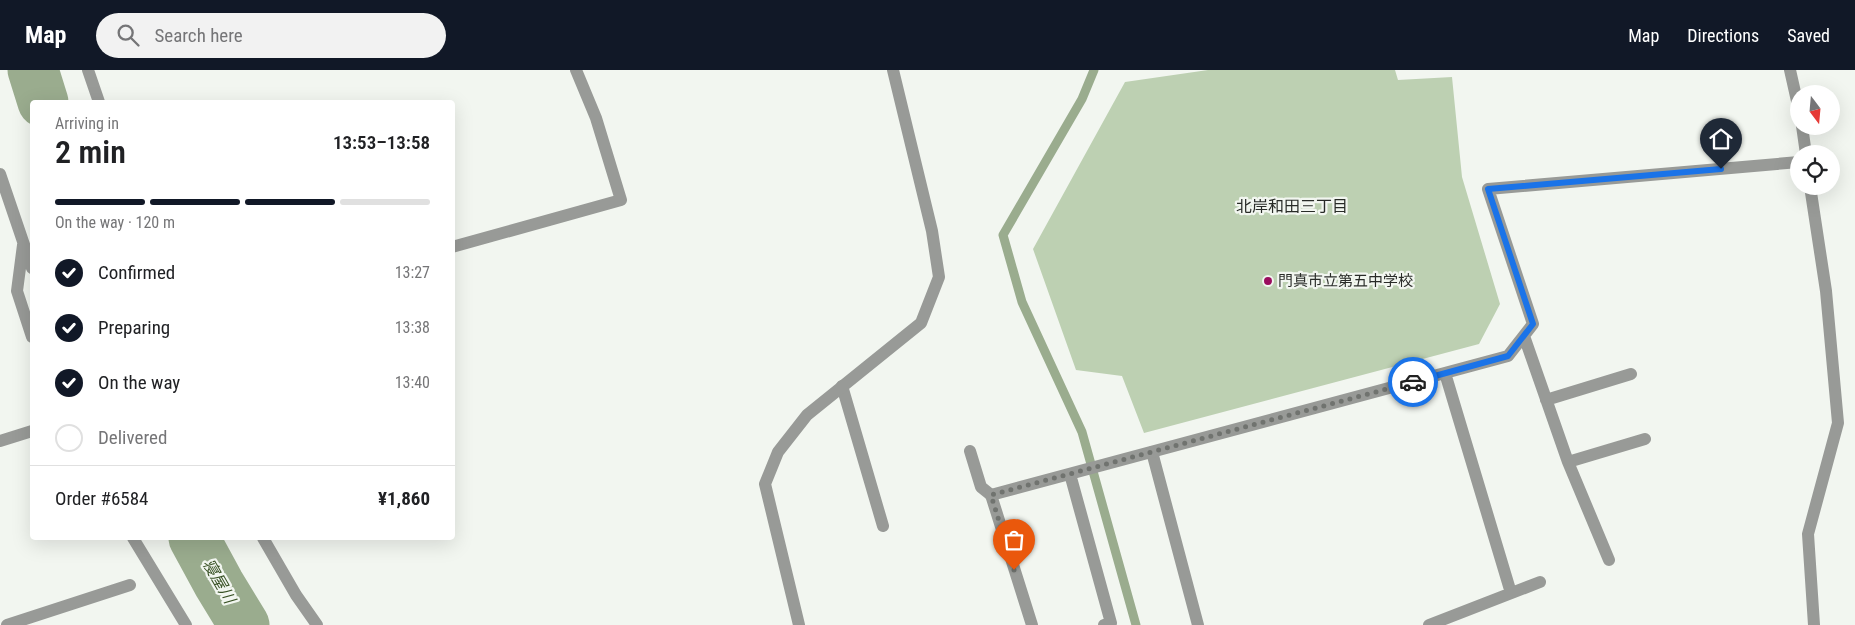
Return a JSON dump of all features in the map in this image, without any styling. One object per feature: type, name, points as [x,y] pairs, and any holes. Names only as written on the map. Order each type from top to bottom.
[{"type":"street","points":[[88,70],[98,100]]},
{"type":"street","points":[[455,247],[621,200],[596,118],[576,70]]},
{"type":"street","points":[[799,625],[765,484],[778,452],[808,415],[922,323],[939,277],[932,231],[892,70]]},
{"type":"street","points":[[1790,70],[1793,85]]},
{"type":"street","points":[[991,495],[1508,356],[1533,324],[1488,189],[1790,163]]},
{"type":"street","points":[[0,174],[30,262]]},
{"type":"street","points":[[1811,195],[1826,291],[1838,423],[1808,534],[1814,625]]},
{"type":"street","points":[[23,241],[17,291],[30,331]]},
{"type":"street","points":[[1524,336],[1568,462],[1609,560]]},
{"type":"street","points":[[1445,373],[1511,593]]},
{"type":"street","points":[[1546,400],[1631,374]]},
{"type":"street","points":[[842,386],[883,526]]},
{"type":"street","points":[[0,441],[30,432]]},
{"type":"street","points":[[1568,462],[1645,439]]},
{"type":"street","points":[[970,451],[981,487],[991,495],[1032,625]]},
{"type":"street","points":[[1152,452],[1198,625]]},
{"type":"street","points":[[1076,472],[1111,623],[1104,625]]},
{"type":"street","points":[[135,540],[186,625]]},
{"type":"street","points":[[264,540],[317,625]]},
{"type":"street","points":[[1429,625],[1540,582]]},
{"type":"street","points":[[7,625],[130,585]]},
{"type":"green space","name":"門真市立第五中学校","points":[[1208,70],[1395,70],[1398,80],[1452,77],[1462,177],[1500,304],[1479,344],[1144,433],[1122,376],[1076,370],[1033,249],[1125,82]]},
{"type":"waterway","name":"寝屋川","points":[[33,70],[42,100]]},
{"type":"waterway","points":[[1094,70],[1082,99],[1003,235],[1022,302],[1082,432],[1136,625]]},
{"type":"waterway","name":"寝屋川","points":[[195,540],[244,625]]},
{"type":"way so far","points":[[1014,570],[991,495],[1413,382]]},
{"type":"place","name":"門真市立第五中学校","points":[[1268,281]]},
{"type":"district","name":"北岸和田三丁目","points":[[1292,206]]},
{"type":"route","points":[[1413,382],[1508,356],[1533,324],[1488,189],[1721,169]]}]
